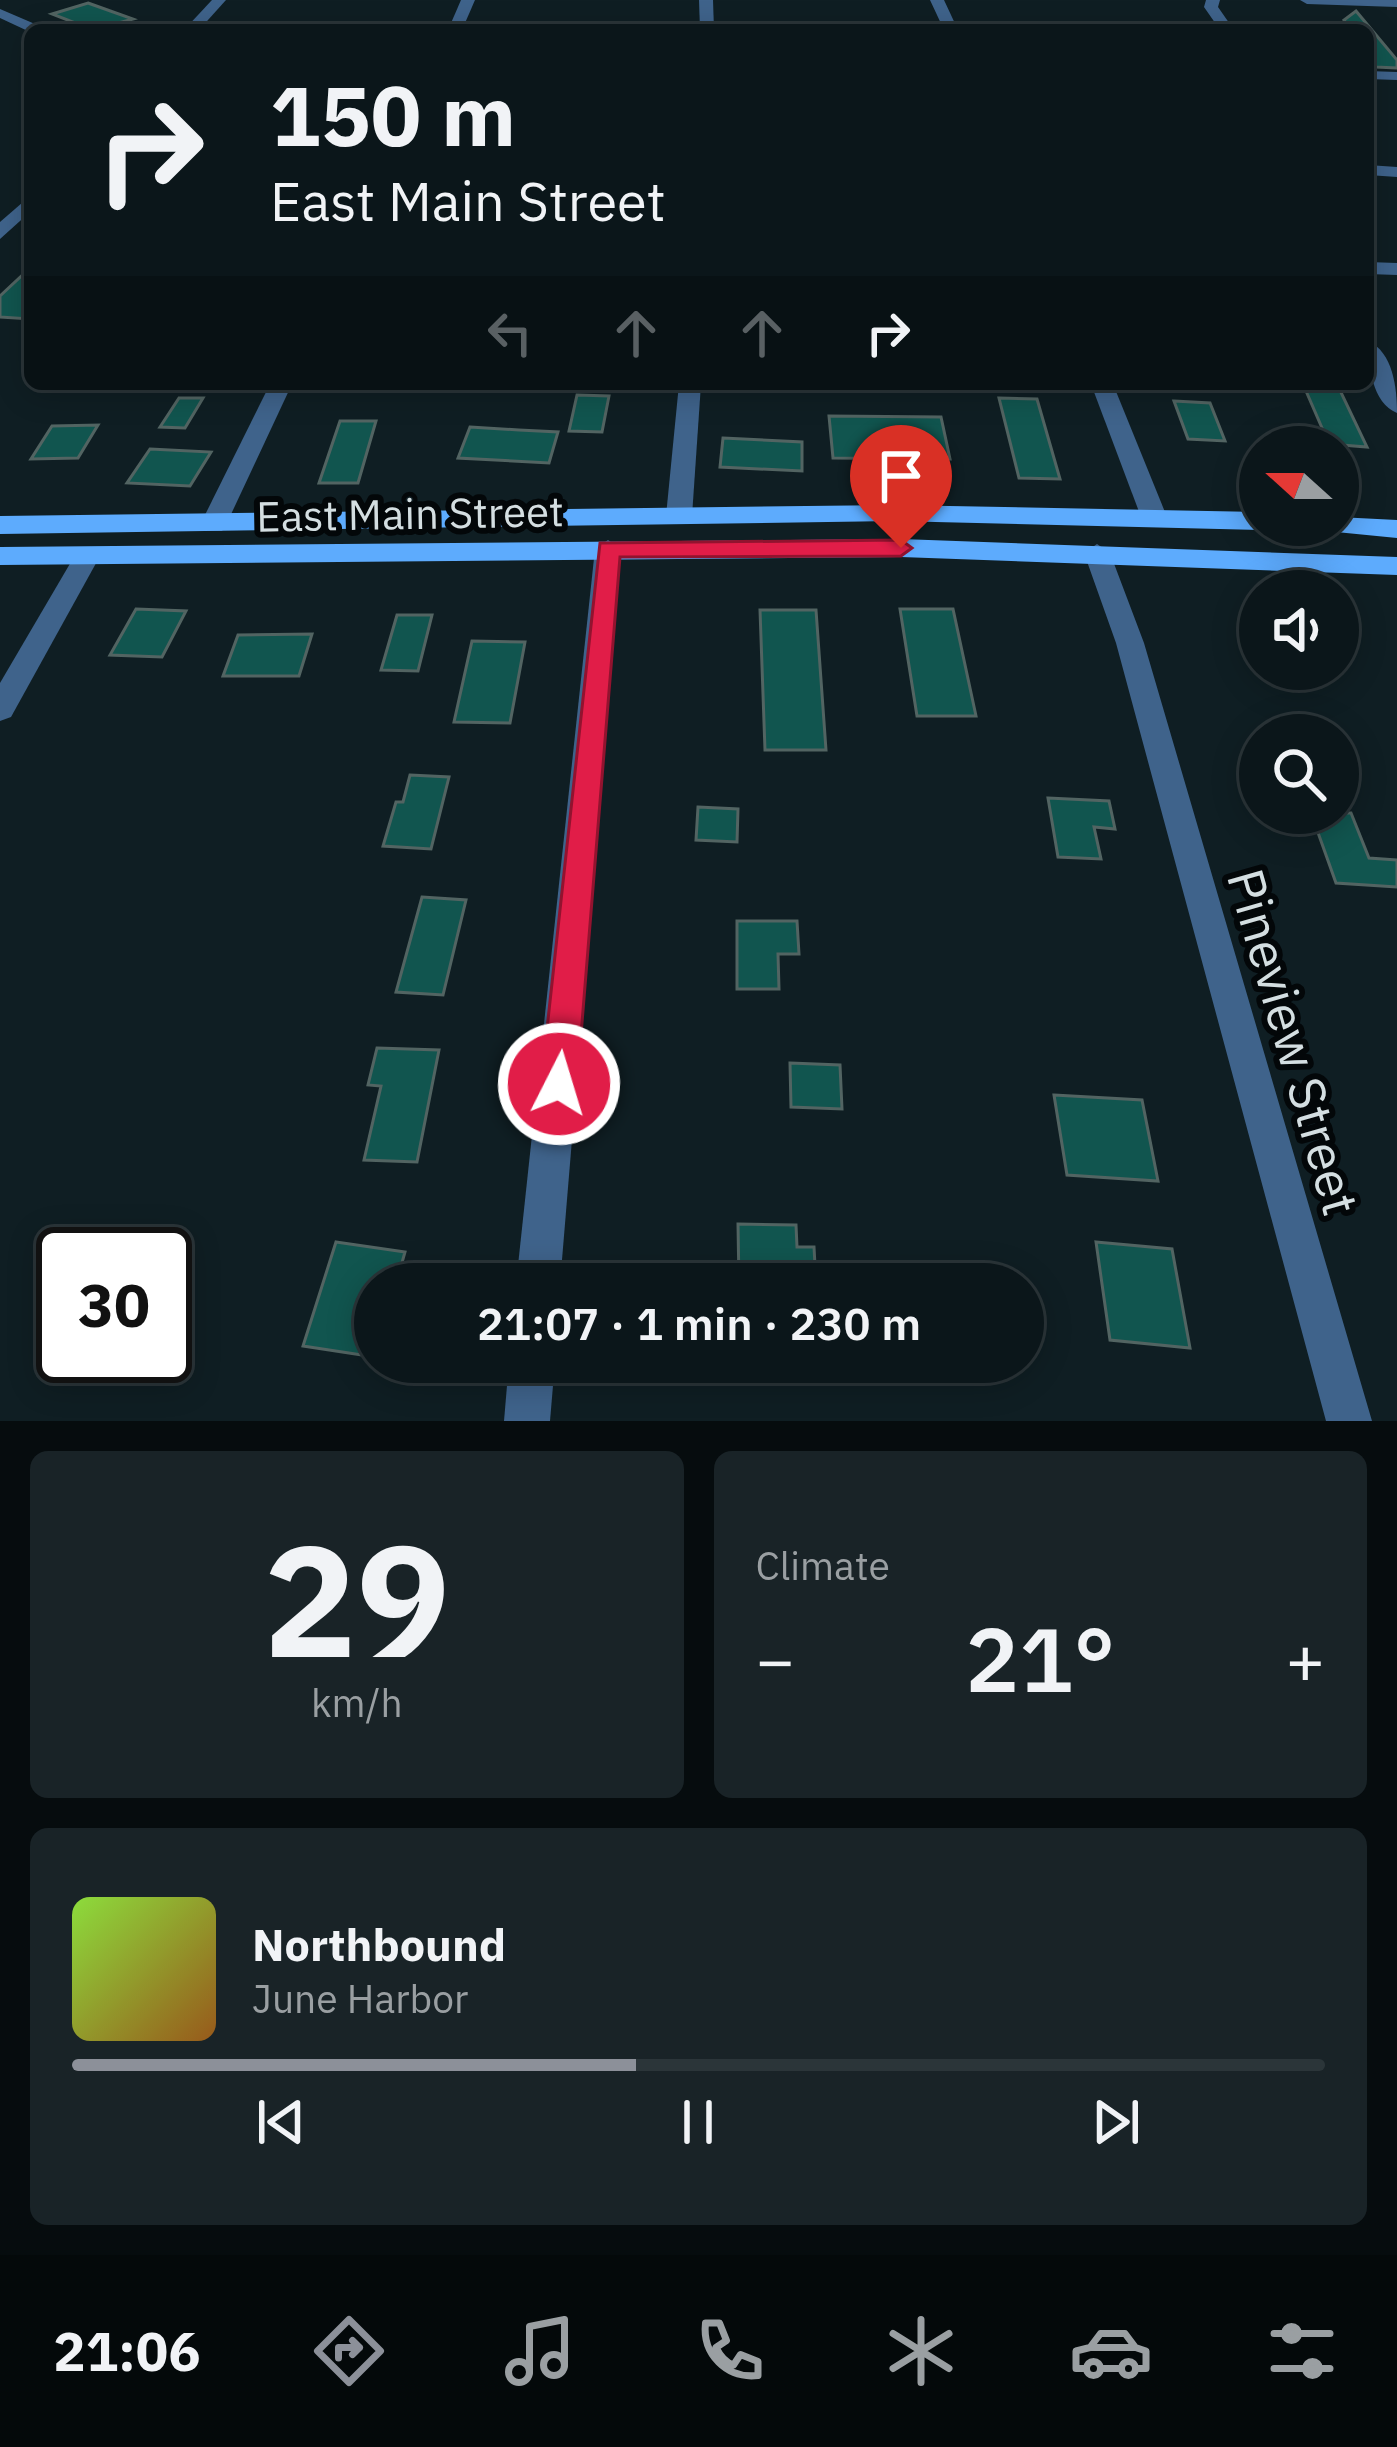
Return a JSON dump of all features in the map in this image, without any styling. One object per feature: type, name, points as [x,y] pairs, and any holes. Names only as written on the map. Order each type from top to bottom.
[{"type":"main road","name":"East Main Street","points":[[0,525],[679,516],[1239,520]]},
{"type":"main road","points":[[1359,527],[1397,529]]},
{"type":"main road","name":"East Main Street","points":[[0,556],[608,549],[1097,553],[1397,566]]},
{"type":"street","points":[[197,24],[219,0]]},
{"type":"street","points":[[1307,0],[1397,3]]},
{"type":"street","points":[[0,233],[24,207]]},
{"type":"street","points":[[1374,359],[1397,406]]},
{"type":"street","points":[[214,525],[278,390]]},
{"type":"street","points":[[679,516],[690,390]]},
{"type":"street","points":[[1104,390],[1154,517]]},
{"type":"street","points":[[540,1263],[608,549]]},
{"type":"street","name":"Pineview Street","points":[[1097,553],[1130,643],[1349,1421]]},
{"type":"street","points":[[0,710],[87,556]]},
{"type":"street","points":[[527,1421],[530,1383]]},
{"type":"building","points":[[88,3],[133,19],[78,24],[52,14]]},
{"type":"building","points":[[1356,11],[1367,24],[1347,24],[1344,20]]},
{"type":"building","points":[[1374,33],[1397,60],[1397,68],[1376,67]]},
{"type":"building","points":[[24,274],[24,319],[0,317],[0,296]]},
{"type":"building","points":[[1306,390],[1340,390],[1357,426],[1321,426]]},
{"type":"building","points":[[577,395],[609,396],[602,432],[569,431]]},
{"type":"building","points":[[179,398],[203,398],[185,428],[160,427]]},
{"type":"building","points":[[999,398],[1037,399],[1060,479],[1019,478]]},
{"type":"building","points":[[1174,401],[1210,403],[1225,441],[1188,439]]},
{"type":"building","points":[[829,416],[941,417],[950,459],[833,458]]},
{"type":"building","points":[[340,421],[376,421],[358,483],[319,483]]},
{"type":"building","points":[[98,425],[78,458],[31,459],[52,426]]},
{"type":"building","points":[[470,427],[558,432],[549,463],[458,458]]},
{"type":"building","points":[[723,438],[802,442],[802,471],[720,467]]},
{"type":"building","points":[[150,449],[211,452],[190,486],[127,483]]},
{"type":"building","points":[[136,609],[186,611],[162,657],[110,655]]},
{"type":"building","points":[[900,609],[953,609],[976,716],[917,716]]},
{"type":"building","points":[[760,610],[816,610],[826,750],[765,750]]},
{"type":"building","points":[[397,615],[432,615],[418,671],[381,670]]},
{"type":"building","points":[[312,634],[299,676],[223,676],[238,635]]},
{"type":"building","points":[[472,641],[525,642],[510,723],[454,722]]},
{"type":"building","points":[[410,775],[449,777],[431,849],[383,846]]},
{"type":"building","points":[[1048,798],[1109,801],[1115,829],[1094,827],[1101,859],[1058,857]]},
{"type":"building","points":[[698,807],[738,809],[737,842],[696,840]]},
{"type":"building","points":[[1359,833],[1369,858],[1397,860],[1397,887],[1336,883],[1318,834]]},
{"type":"building","points":[[422,897],[466,900],[443,995],[396,992]]},
{"type":"building","points":[[737,921],[797,921],[799,954],[778,954],[779,989],[737,989]]},
{"type":"building","points":[[377,1048],[439,1050],[417,1162],[364,1160],[381,1086],[368,1085]]},
{"type":"building","points":[[790,1063],[840,1065],[842,1109],[791,1107]]},
{"type":"building","points":[[1054,1095],[1142,1100],[1158,1181],[1067,1175]]},
{"type":"building","points":[[738,1224],[796,1225],[797,1247],[814,1247],[815,1263],[739,1263]]},
{"type":"building","points":[[336,1242],[405,1252],[402,1263],[354,1263],[354,1354],[303,1346]]},
{"type":"building","points":[[1096,1242],[1172,1249],[1190,1348],[1110,1340]]},
{"type":"route","points":[[559,1084],[608,549],[901,548]]}]
